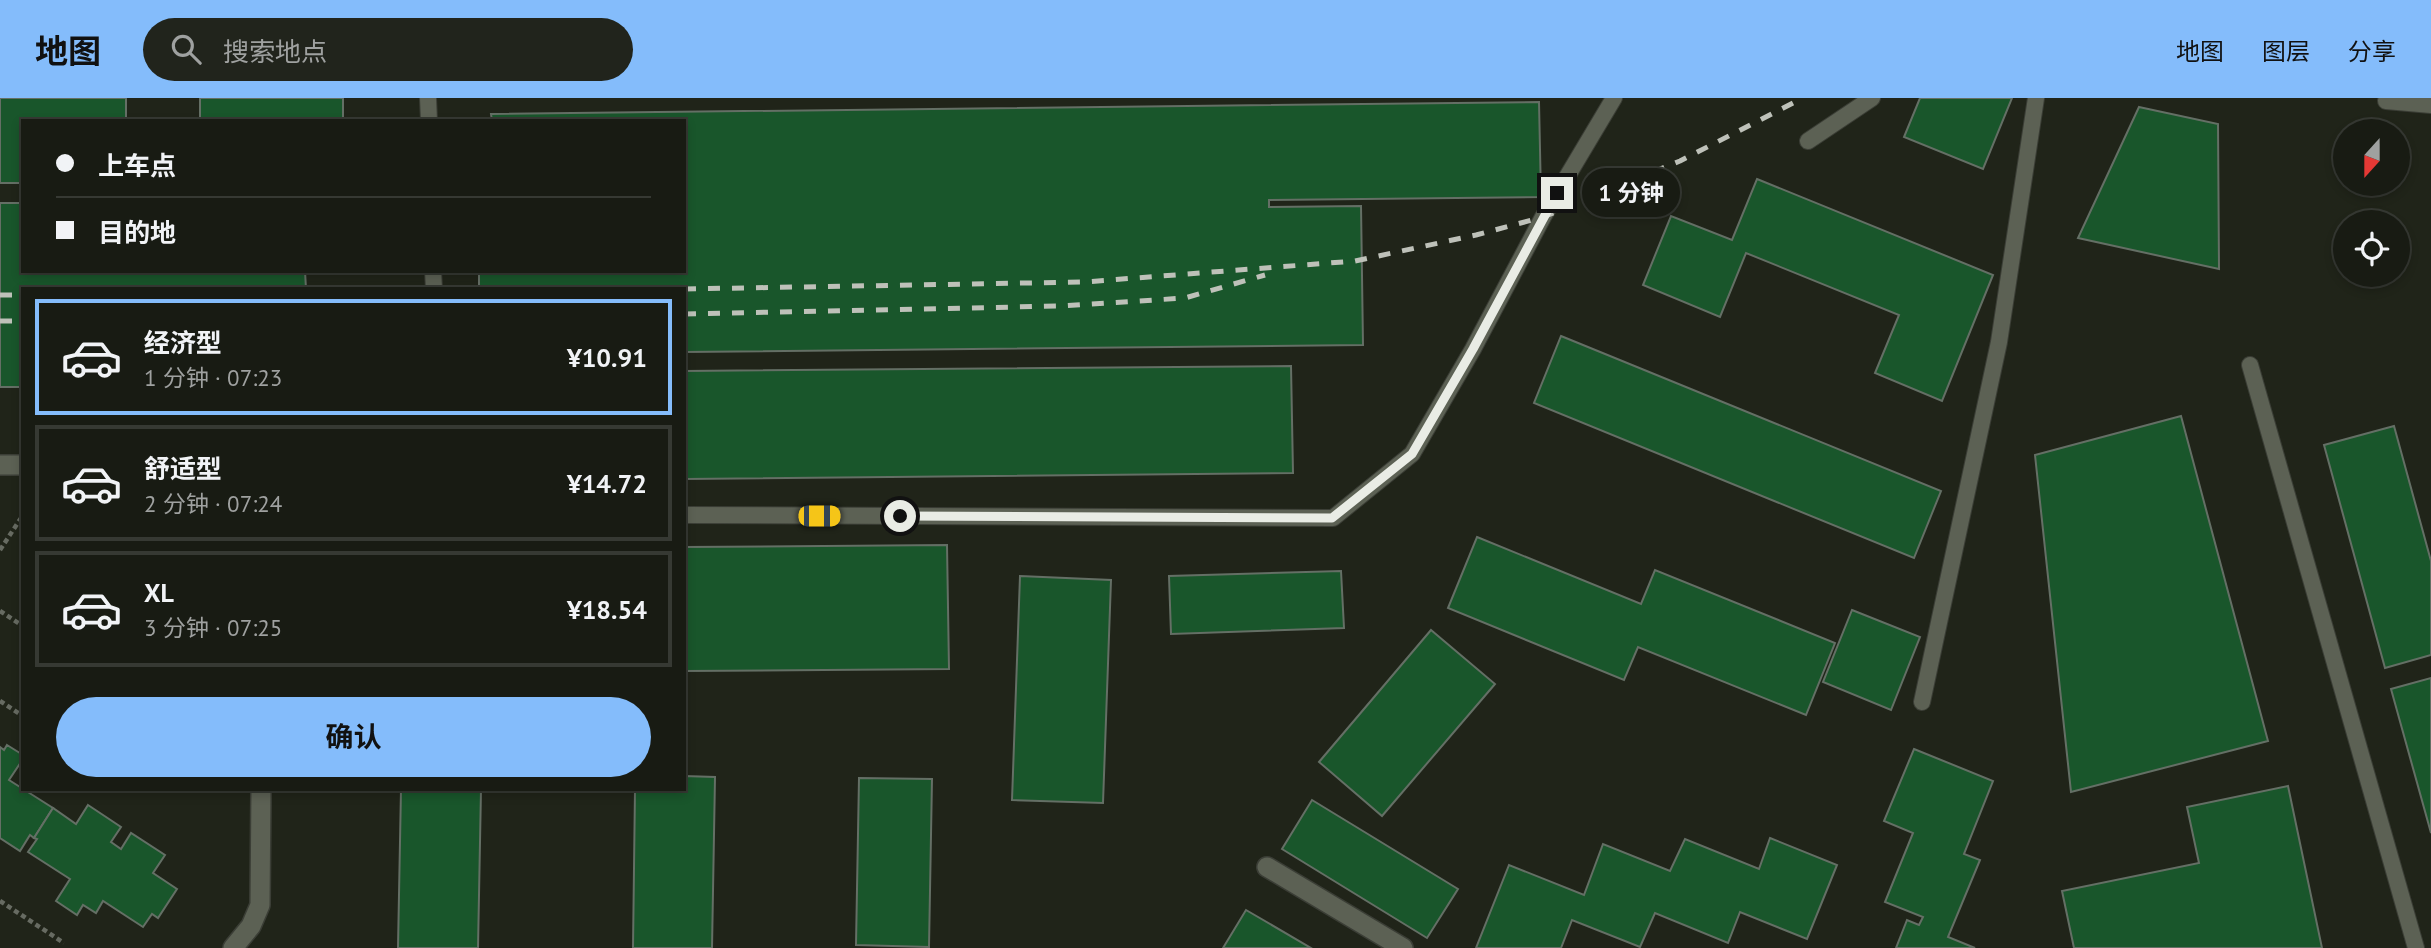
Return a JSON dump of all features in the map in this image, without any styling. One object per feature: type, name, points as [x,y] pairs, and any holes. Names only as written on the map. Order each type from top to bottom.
[{"type":"street","points":[[0,465],[21,465]]},
{"type":"street","points":[[233,948],[251,926],[260,905],[261,791]]},
{"type":"street","points":[[1267,867],[1403,948]]},
{"type":"lane","points":[[428,98],[429,119]]},
{"type":"lane","points":[[686,515],[1332,518],[1412,454],[1473,349],[1543,217],[1614,98]]},
{"type":"lane","points":[[1808,141],[1872,98]]},
{"type":"lane","points":[[1922,702],[1999,342],[2036,98]]},
{"type":"lane","points":[[2386,101],[2431,105]]},
{"type":"lane","points":[[2250,365],[2416,948]]},
{"type":"path","points":[[0,550],[21,518]]},
{"type":"path","points":[[0,611],[21,624]]},
{"type":"path","points":[[0,701],[21,715]]},
{"type":"path","points":[[0,901],[64,943]]},
{"type":"building","points":[[0,98],[126,98],[126,119],[21,119],[21,183],[0,183]]},
{"type":"building","points":[[200,98],[343,98],[343,119],[200,119]]},
{"type":"building","points":[[1920,98],[2012,98],[1983,169],[1904,137]]},
{"type":"building","points":[[1539,102],[1541,197],[1269,200],[1269,207],[1361,206],[1363,345],[686,352],[686,287],[479,287],[479,273],[686,273],[686,119],[492,119],[491,114]]},
{"type":"building","points":[[2139,107],[2218,124],[2219,269],[2078,238]]},
{"type":"building","points":[[1757,179],[1993,275],[1942,401],[1875,373],[1899,315],[1746,253],[1720,317],[1643,285],[1671,216],[1732,240]]},
{"type":"building","points":[[0,203],[21,203],[21,273],[305,273],[306,287],[21,287],[21,387],[0,387]]},
{"type":"building","points":[[1561,336],[1941,491],[1914,558],[1534,403]]},
{"type":"building","points":[[1291,366],[1293,473],[686,479],[686,371]]},
{"type":"building","points":[[2181,416],[2268,741],[2071,792],[2035,455]]},
{"type":"building","points":[[2394,426],[2431,561],[2431,655],[2385,668],[2324,445]]},
{"type":"building","points":[[1477,537],[1641,604],[1655,570],[1835,643],[1806,715],[1638,647],[1624,680],[1448,608]]},
{"type":"building","points":[[947,545],[949,669],[686,671],[686,547]]},
{"type":"building","points":[[1341,571],[1344,628],[1171,634],[1169,576]]},
{"type":"building","points":[[1020,576],[1111,580],[1103,803],[1012,800]]},
{"type":"building","points":[[1852,610],[1920,637],[1891,710],[1823,682]]},
{"type":"building","points":[[1431,630],[1495,684],[1382,816],[1319,762]]},
{"type":"building","points":[[2431,678],[2431,833],[2391,689]]},
{"type":"building","points":[[7,745],[21,754],[21,762],[9,780],[21,788],[21,791],[26,791],[53,808],[34,838],[30,835],[20,851],[0,838],[0,747],[4,750]]},
{"type":"building","points":[[1914,749],[1993,781],[1964,854],[1980,860],[1948,937],[1975,948],[1896,948],[1907,920],[1919,925],[1923,917],[1885,902],[1913,833],[1884,821]]},
{"type":"building","points":[[686,776],[715,777],[712,948],[633,948],[635,791],[686,791]]},
{"type":"building","points":[[859,778],[932,779],[929,947],[856,945]]},
{"type":"building","points":[[2288,786],[2322,948],[2074,948],[2062,891],[2199,863],[2187,807]]},
{"type":"building","points":[[401,791],[481,791],[478,948],[398,948]]},
{"type":"building","points":[[1312,800],[1458,889],[1427,938],[1282,849]]},
{"type":"building","points":[[88,805],[121,827],[111,842],[121,849],[131,833],[165,855],[153,873],[177,889],[158,918],[152,914],[143,927],[103,901],[96,913],[83,905],[77,915],[56,901],[70,879],[28,852],[53,808],[76,824]]},
{"type":"building","points":[[1770,838],[1837,865],[1807,939],[1740,912],[1728,943],[1655,913],[1640,947],[1572,920],[1561,948],[1476,948],[1509,865],[1584,895],[1603,844],[1670,871],[1685,839],[1759,869]]},
{"type":"building","points":[[1246,910],[1311,948],[1223,948]]},
{"type":"railway","points":[[686,289],[1084,282],[1355,261],[1476,235],[1543,217],[1680,161],[1799,98]]},
{"type":"railway","points":[[686,314],[1061,306],[1185,298],[1265,275]]},
{"type":"railway","points":[[0,295],[21,295]]},
{"type":"railway","points":[[0,321],[21,321]]},
{"type":"route","points":[[900,516],[1332,518],[1412,454],[1473,349],[1557,193]]}]
